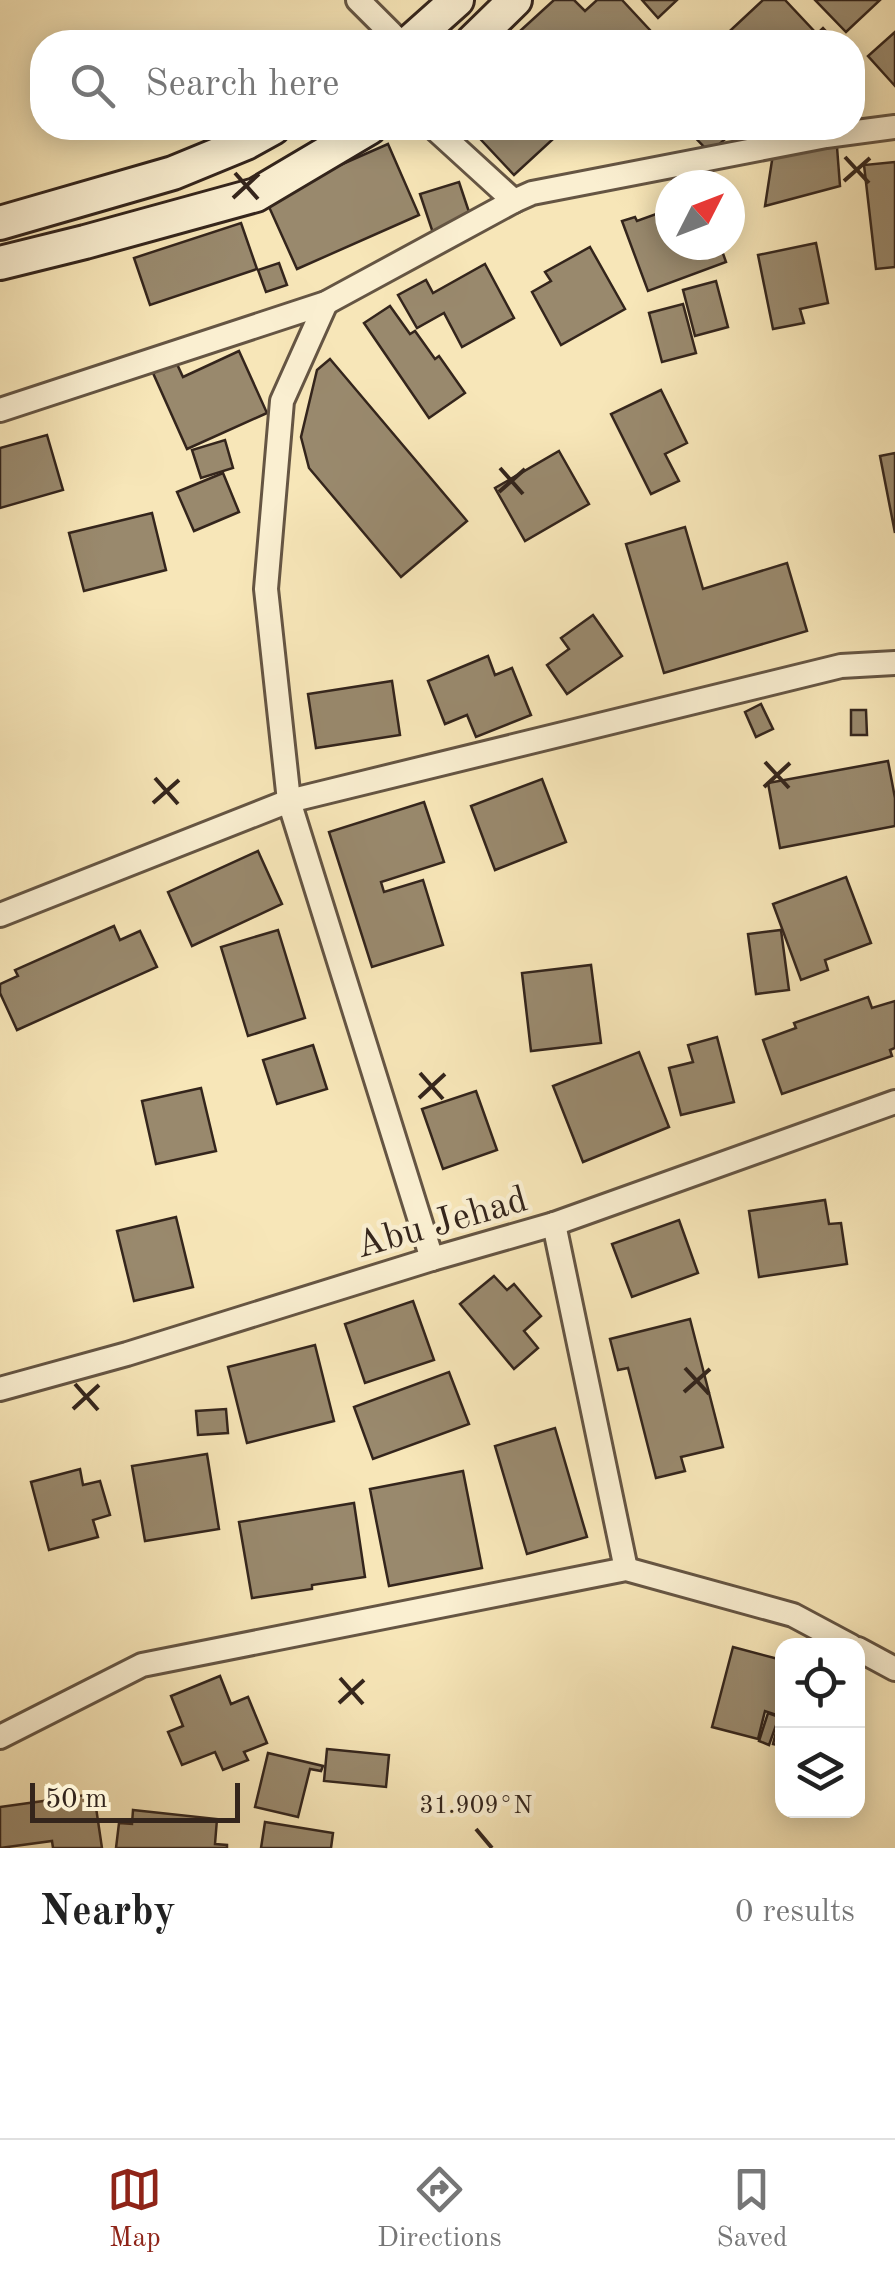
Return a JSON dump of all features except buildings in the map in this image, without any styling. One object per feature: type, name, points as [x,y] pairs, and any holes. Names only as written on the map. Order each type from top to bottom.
[{"type":"main road","points":[[423,30],[456,0]]},
{"type":"main road","points":[[484,30],[515,0]]},
{"type":"main road","points":[[0,223],[172,172],[253,140]]},
{"type":"main road","points":[[0,263],[256,195],[349,140]]},
{"type":"street","points":[[358,0],[388,30]]},
{"type":"street","points":[[865,131],[895,127]]},
{"type":"street","points":[[447,140],[514,200]]},
{"type":"street","points":[[0,410],[326,303],[514,200],[682,162],[804,140]]},
{"type":"street","points":[[326,303],[282,401],[266,590],[289,801],[432,1258]]},
{"type":"street","points":[[0,915],[289,801],[840,666],[895,664]]},
{"type":"street","name":"Abu Jehad","points":[[0,1388],[127,1354],[432,1258],[554,1224],[895,1102]]},
{"type":"street","points":[[554,1224],[626,1568]]},
{"type":"street","points":[[0,1737],[142,1664],[626,1568],[793,1615],[837,1638]]},
{"type":"street","points":[[865,1653],[895,1668]]}]
